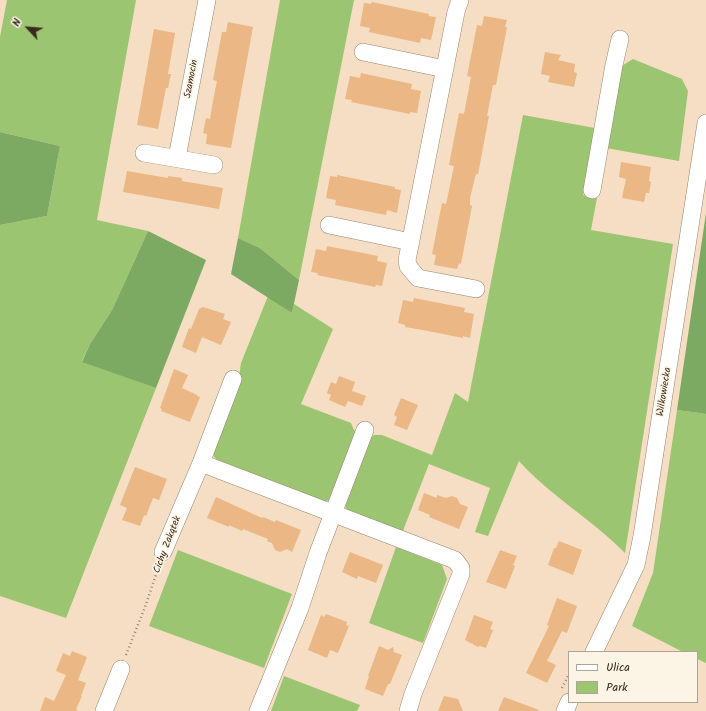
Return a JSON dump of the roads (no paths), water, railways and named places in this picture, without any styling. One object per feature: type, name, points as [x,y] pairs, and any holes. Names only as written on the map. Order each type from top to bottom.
[{"type":"street","name":"Szamocin","points":[[177,158],[207,0]]},
{"type":"street","points":[[460,0],[456,12],[407,260],[408,266],[418,278],[476,289]]},
{"type":"street","points":[[592,190],[614,65],[620,40]]},
{"type":"street","points":[[363,52],[445,69]]},
{"type":"street","name":"Wilkowiecka","points":[[594,651],[636,565],[642,536],[706,123]]},
{"type":"street","points":[[144,153],[214,165]]},
{"type":"street","points":[[329,225],[411,242]]},
{"type":"street","name":"Cichy Zakątek","points":[[163,552],[201,463],[233,379]]},
{"type":"street","points":[[258,711],[300,608],[333,513],[365,430]]},
{"type":"street","points":[[201,463],[455,560],[461,568],[461,574],[413,694],[408,711]]},
{"type":"street","points":[[104,711],[121,669]]}]
